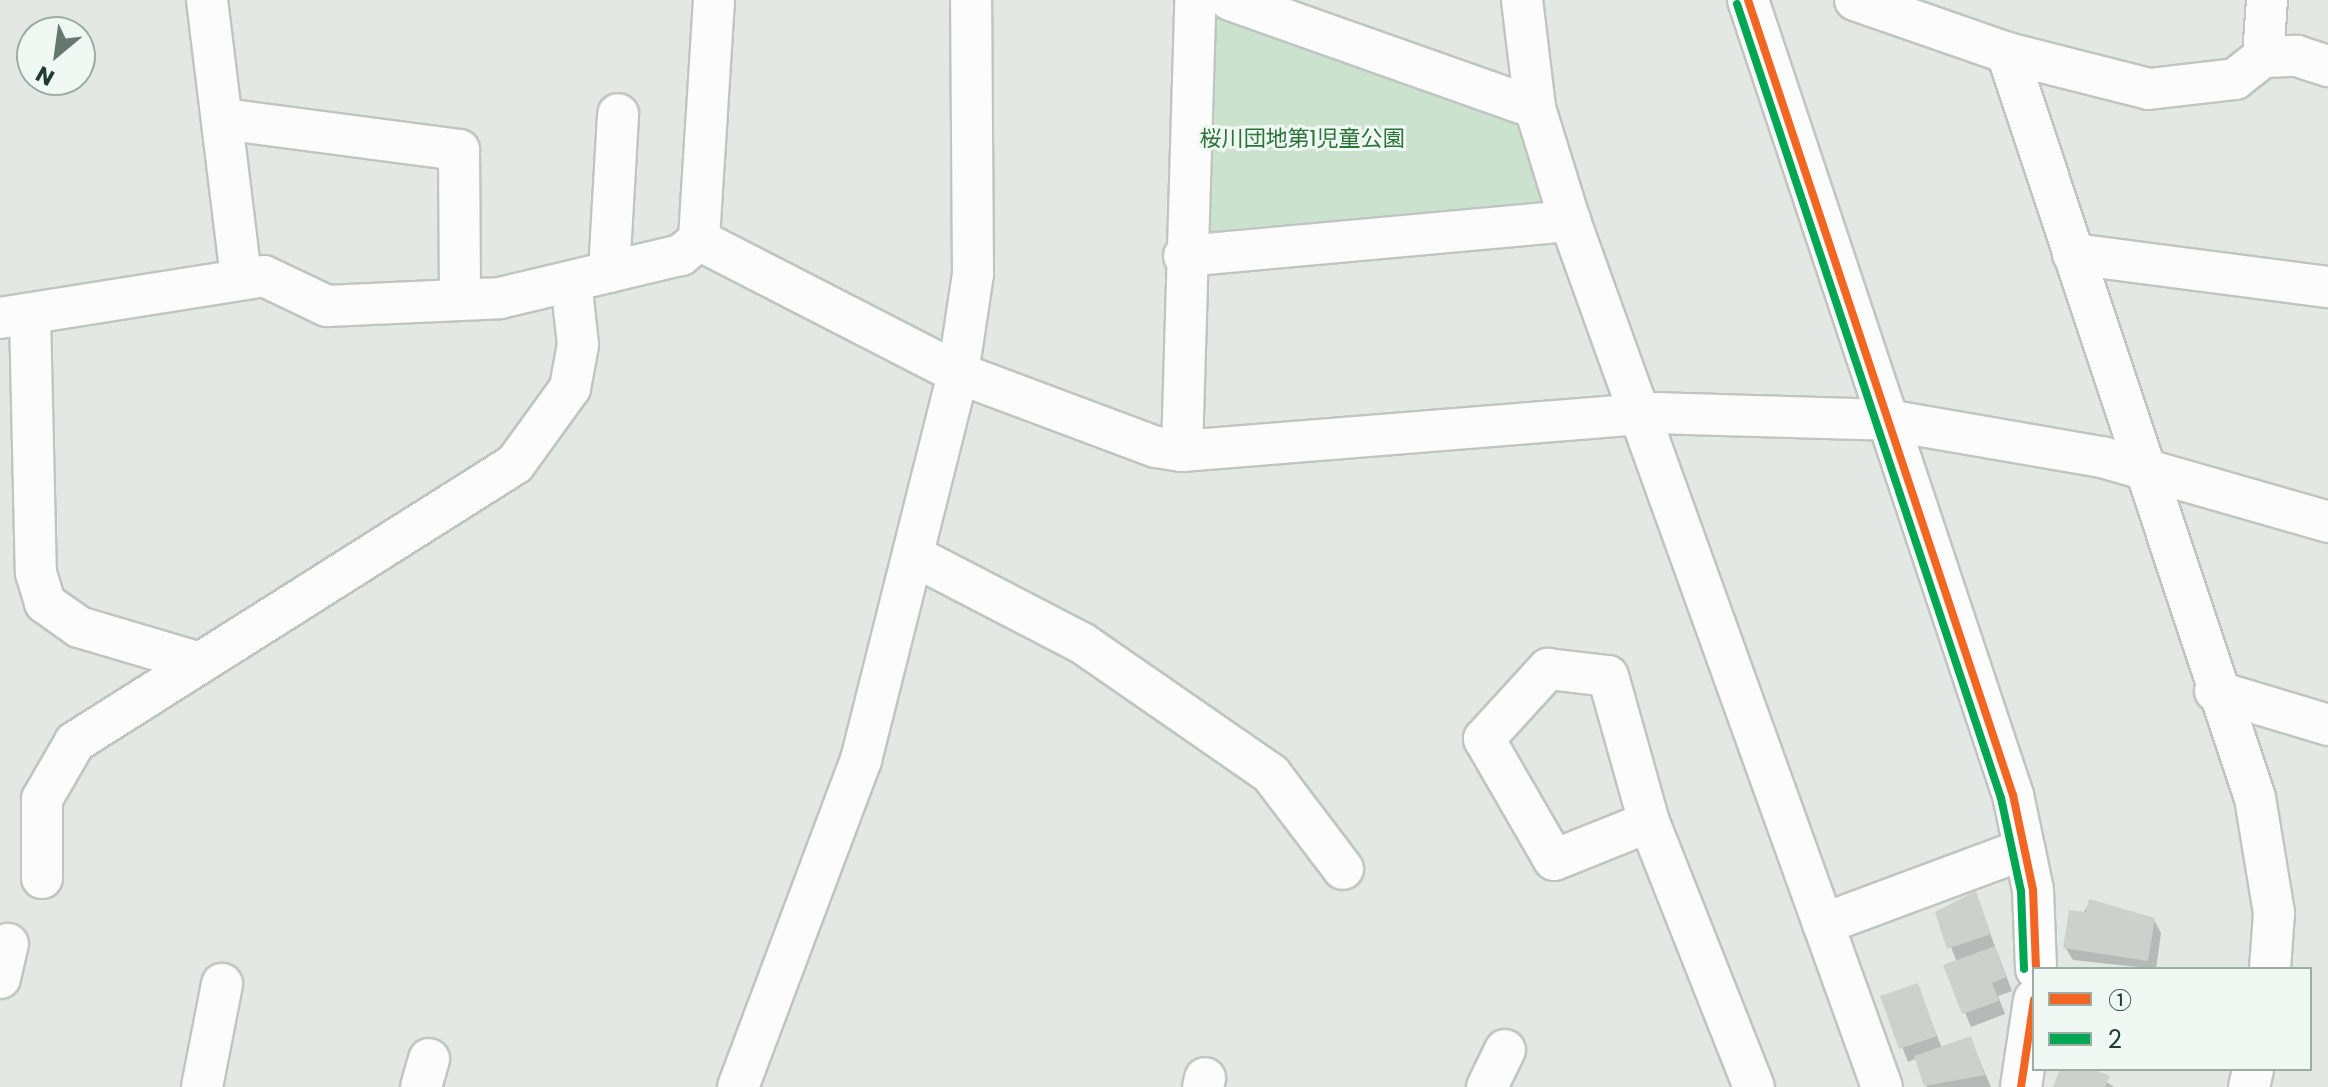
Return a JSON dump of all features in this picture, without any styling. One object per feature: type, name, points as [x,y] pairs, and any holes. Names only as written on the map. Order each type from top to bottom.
[{"type":"street","points":[[207,0],[241,278]]},
{"type":"street","points":[[197,662],[79,627],[45,603],[36,573],[8,314],[264,276],[327,306],[460,299],[590,276],[681,255],[699,240],[714,0]]},
{"type":"street","points":[[738,1087],[861,760],[958,373],[973,274],[971,0]]},
{"type":"street","points":[[1182,451],[1184,256],[1195,0]]},
{"type":"street","points":[[1230,0],[1535,108]]},
{"type":"street","points":[[1522,0],[1535,108],[1570,221],[1635,414],[1882,1087]]},
{"type":"street","points":[[1748,0],[2025,849],[2036,967]]},
{"type":"street","points":[[1855,0],[2007,53],[2149,89],[2235,79],[2263,57],[2297,56],[2328,66]]},
{"type":"street","points":[[2263,57],[2267,0]]},
{"type":"street","points":[[2007,53],[2268,850],[2270,967]]},
{"type":"street","points":[[42,878],[42,799],[53,771],[75,742],[197,662],[515,464],[570,388],[618,114]]},
{"type":"street","points":[[223,119],[459,150],[460,299]]},
{"type":"street","points":[[1184,256],[1570,221]]},
{"type":"street","points":[[699,240],[958,373],[1182,451],[1635,414],[1887,420],[2143,467],[2328,522]]},
{"type":"street","points":[[2073,254],[2328,287]]},
{"type":"street","points":[[914,556],[1082,643],[1271,774],[1343,869]]},
{"type":"street","points":[[1649,822],[1554,860],[1484,739],[1548,669],[1608,676],[1649,822],[1754,1087]]},
{"type":"street","points":[[2215,691],[2328,725]]},
{"type":"street","points":[[1823,924],[2025,849]]},
{"type":"street","points":[[202,1087],[222,984]]},
{"type":"street","points":[[2021,1087],[2032,1013]]},
{"type":"street","points":[[1487,1087],[1505,1050]]},
{"type":"green space","name":"桜川団地第1児童公園","points":[[1224,7],[1505,109],[1522,126],[1549,198],[1539,212],[1217,243],[1202,228],[1212,18]]},
{"type":"building","points":[[1976,891],[1991,934],[1947,949],[1935,912]]},
{"type":"building","points":[[2089,899],[2155,918],[2148,961],[2063,948],[2069,910],[2086,912]]},
{"type":"building","points":[[1995,946],[2006,977],[1992,983],[1999,1001],[1962,1014],[1943,965]]},
{"type":"building","points":[[1918,983],[1937,1036],[1899,1049],[1880,996]]},
{"type":"building","points":[[1971,1036],[1985,1075],[1924,1086],[1914,1056]]},
{"type":"building","points":[[2059,1071],[2098,1071],[2110,1076],[2105,1087],[2053,1087]]},
{"type":"transit line","name":"①","points":[[1748,0],[2013,795],[2033,890],[2036,967]]},
{"type":"transit line","name":"2","points":[[1737,4],[2001,798],[2021,891],[2024,969]]},
{"type":"transit line","name":"①","points":[[2021,1087],[2032,1013]]}]
